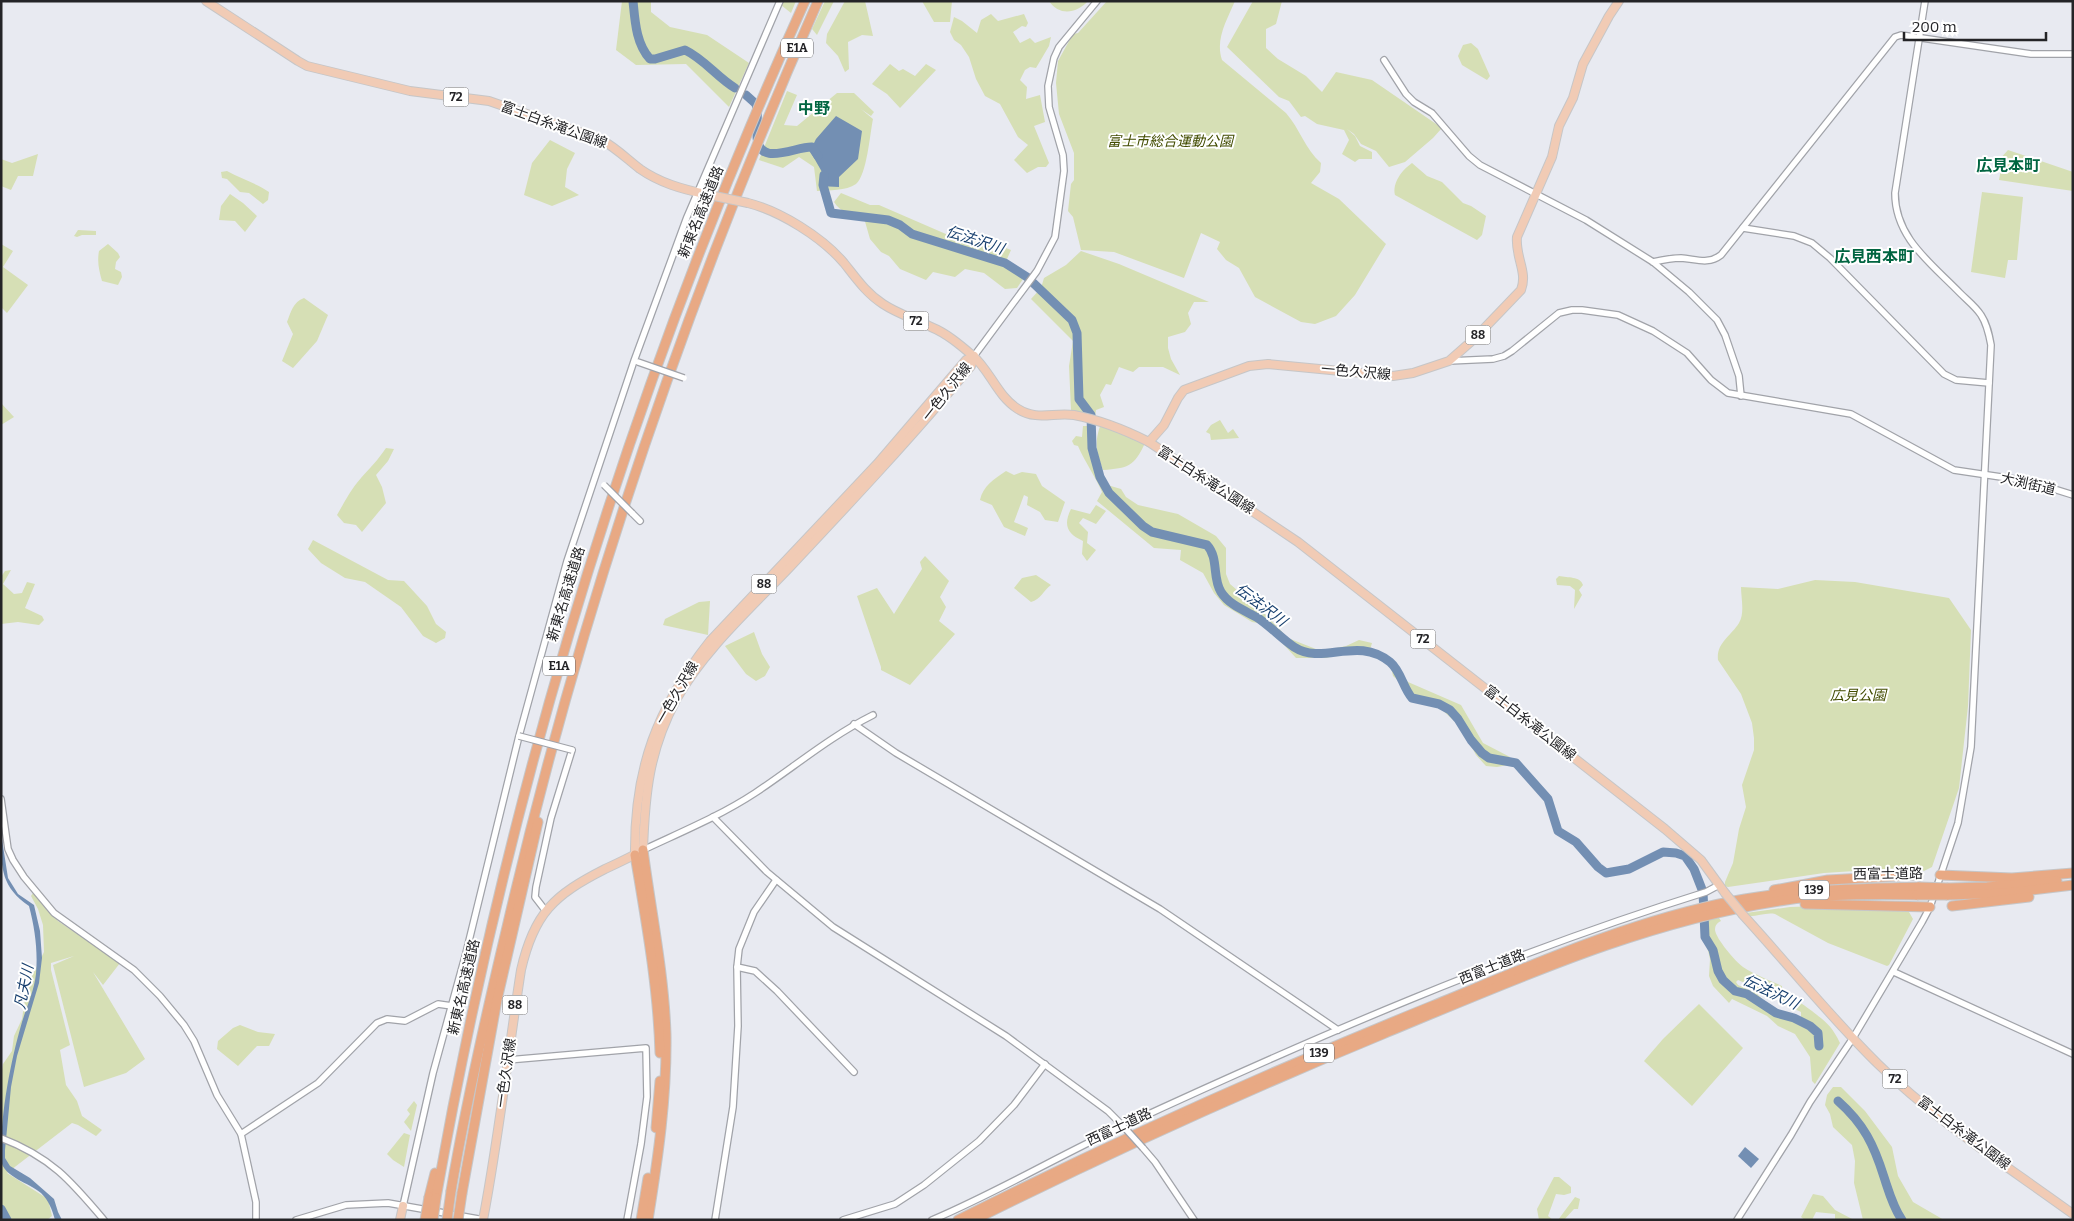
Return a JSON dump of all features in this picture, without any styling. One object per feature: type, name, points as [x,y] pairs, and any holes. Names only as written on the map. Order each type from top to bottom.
[{"type":"highway","name":"新東名高速道路","points":[[432,1220],[433,1198],[463,1058],[520,814],[547,709],[586,572],[642,404],[676,312],[740,150],[805,1]]},
{"type":"highway","name":"新東名高速道路","points":[[447,1220],[451,1191],[490,997],[517,884],[573,670],[603,569],[665,382],[751,157],[818,1]]},
{"type":"highway","points":[[458,1220],[497,1000],[573,670]]},
{"type":"highway","points":[[639,852],[657,998],[660,1069],[653,1149],[641,1220]]},
{"type":"highway","points":[[639,852],[663,996],[666,1034],[664,1106],[648,1220]]},
{"type":"highway","points":[[1940,875],[2012,878],[2073,873]]},
{"type":"highway","points":[[1736,901],[1757,893],[1808,883],[1916,875]]},
{"type":"highway","name":"西富士道路","points":[[1948,891],[2073,878]]},
{"type":"highway","points":[[1952,906],[2027,897],[2062,891],[2073,886]]},
{"type":"highway","name":"西富士道路","points":[[1712,911],[1736,901],[1817,890],[2008,893],[2073,886]]},
{"type":"highway","name":"西富士道路","points":[[958,1220],[1163,1122],[1316,1054],[1553,958],[1641,926],[1712,911],[1806,898],[1918,891]]},
{"type":"highway","points":[[1712,911],[1804,904],[1930,907]]},
{"type":"highway","name":"西富士道路","points":[[974,1220],[1126,1146],[1333,1054],[1577,956],[1691,915]]},
{"type":"highway","points":[[425,1220],[433,1198]]},
{"type":"main road","name":"富士白糸滝公園線","points":[[206,1],[307,66],[410,91],[479,99],[501,104],[600,138],[641,169],[668,185],[748,203],[775,212],[790,220],[836,255],[858,282],[882,304],[933,328],[974,356],[1005,399],[1021,411],[1034,416],[1072,415],[1126,431],[1149,442],[1298,542],[1666,829],[1700,860],[1743,915],[1878,1064],[1933,1112],[2073,1214]]},
{"type":"main road","name":"一色久沢線","points":[[1149,442],[1164,425],[1184,390],[1250,366],[1268,364],[1393,376],[1413,373],[1449,361],[1484,329],[1521,290],[1524,276],[1516,249],[1517,237],[1554,152],[1559,126],[1573,98],[1583,64],[1608,16],[1619,1]]},
{"type":"main road","name":"一色久沢線","points":[[484,1220],[496,1157],[507,1060],[525,951],[538,922],[545,910],[562,894],[578,883],[639,852],[650,769],[661,734],[685,686],[732,629],[883,468],[928,417],[970,366],[974,356]]},
{"type":"main road","points":[[400,1220],[403,1206]]},
{"type":"street","points":[[403,1206],[424,1106],[452,1006],[494,841],[518,736],[567,561],[687,217],[702,193],[780,1]]},
{"type":"street","points":[[974,356],[1038,271],[1055,237],[1064,181],[1063,155],[1048,107],[1048,86],[1051,68],[1059,47],[1097,1]]},
{"type":"street","points":[[1737,1220],[1911,945],[1930,907],[1958,823],[1971,747],[1990,344],[1981,316],[1910,241],[1900,224],[1895,208],[1895,193],[1925,1]]},
{"type":"street","points":[[1653,262],[1681,258],[1712,261],[1721,255],[1895,37],[1901,35],[1919,37],[2031,54],[2073,54]]},
{"type":"street","points":[[1384,60],[1406,94],[1414,102],[1432,113],[1469,156],[1480,165],[1586,220],[1653,262],[1689,292],[1717,320],[1730,349],[1738,376],[1741,396]]},
{"type":"street","points":[[1743,228],[1794,236],[1812,244],[1830,258],[1944,374],[1956,380],[1989,383]]},
{"type":"street","name":"大渕街道","points":[[1449,361],[1493,359],[1504,356],[1559,313],[1572,310],[1597,312],[1630,319],[1687,352],[1721,389],[1741,396],[1851,414],[1948,467],[1968,473],[2028,481],[2073,495]]},
{"type":"street","points":[[636,362],[686,378]]},
{"type":"street","points":[[595,477],[640,521]]},
{"type":"street","points":[[639,852],[713,817],[754,793],[854,724],[873,715]]},
{"type":"street","points":[[854,724],[896,753],[1160,909],[1338,1030]]},
{"type":"street","points":[[518,736],[572,750],[551,818],[536,887],[535,897],[545,910]]},
{"type":"street","points":[[1,799],[8,849],[24,877],[54,913],[134,970],[160,996],[184,1025],[194,1041],[217,1095],[241,1134],[256,1202],[256,1220]]},
{"type":"street","points":[[713,817],[776,880],[833,927],[1006,1036],[1108,1111],[1155,1162],[1194,1220]]},
{"type":"street","points":[[715,1220],[733,1107],[738,1026],[737,967],[739,949],[754,912],[776,880]]},
{"type":"street","points":[[932,1220],[1123,1126],[1338,1030],[1552,944],[1706,892],[1719,885]]},
{"type":"street","points":[[737,967],[755,972],[777,991],[813,1026],[854,1072]]},
{"type":"street","points":[[1894,972],[2073,1054]]},
{"type":"street","points":[[241,1134],[318,1083],[377,1023],[386,1020],[405,1020],[438,1004],[452,1006]]},
{"type":"street","points":[[507,1060],[646,1048],[647,1097],[641,1144],[627,1220]]},
{"type":"street","points":[[842,1220],[895,1204],[924,1186],[979,1140],[1014,1105],[1045,1064]]},
{"type":"street","points":[[1,1138],[26,1148],[63,1173],[104,1220]]},
{"type":"street","name":"一色久沢線","points":[[296,1220],[346,1205],[388,1203],[484,1220]]},
{"type":"green space","points":[[622,1],[651,1],[651,12],[670,27],[707,35],[749,63],[729,107],[686,64],[636,65],[616,50]]},
{"type":"green space","points":[[783,1],[796,1],[791,13],[781,5]]},
{"type":"green space","points":[[825,1],[834,1],[817,35],[812,29]]},
{"type":"green space","points":[[845,1],[865,1],[873,36],[862,35],[848,42],[849,69],[845,72],[838,56],[826,43],[827,34]]},
{"type":"green space","points":[[922,1],[952,1],[950,22],[934,22]]},
{"type":"green space","points":[[1049,1],[1088,1],[1078,9],[1068,12],[1058,9]]},
{"type":"green space","name":"富士市総合運動公園","points":[[1107,1],[1235,1],[1221,37],[1220,52],[1222,60],[1291,119],[1311,152],[1321,163],[1320,172],[1311,183],[1339,199],[1386,244],[1355,295],[1336,316],[1315,324],[1301,322],[1255,297],[1239,268],[1226,260],[1217,249],[1220,242],[1201,233],[1184,278],[1114,252],[1081,250],[1073,217],[1068,211],[1071,184],[1074,180],[1074,153],[1059,114],[1056,83],[1058,61],[1073,34],[1078,33]]},
{"type":"green space","points":[[1253,1],[1282,1],[1276,24],[1266,29],[1266,48],[1278,59],[1306,76],[1322,92],[1336,72],[1372,80],[1442,128],[1405,162],[1389,167],[1376,151],[1361,144],[1354,134],[1347,129],[1355,136],[1360,146],[1372,152],[1372,159],[1359,159],[1355,162],[1342,154],[1349,140],[1344,130],[1317,124],[1305,116],[1301,117],[1289,101],[1279,97],[1227,47]]},
{"type":"green space","points":[[991,14],[998,21],[1024,14],[1028,23],[1026,27],[1022,26],[1013,32],[1020,43],[1030,38],[1035,43],[1051,37],[1049,46],[1036,68],[1030,67],[1025,70],[1020,80],[1027,87],[1026,99],[1040,95],[1045,122],[1034,126],[1049,163],[1046,167],[1038,167],[1027,173],[1014,160],[1028,145],[1018,137],[1000,104],[985,96],[976,79],[969,57],[961,45],[954,40],[950,32],[954,17],[977,33],[981,20]]},
{"type":"green space","points":[[1471,43],[1478,49],[1490,76],[1487,80],[1462,65],[1458,56],[1463,45]]},
{"type":"green space","points":[[890,64],[899,71],[903,69],[915,76],[926,64],[936,70],[900,108],[887,94],[872,84]]},
{"type":"green space","points":[[787,91],[797,95],[784,125],[797,126],[837,93],[854,93],[874,112],[871,116],[861,109],[873,119],[868,153],[863,172],[856,184],[842,189],[817,191],[814,167],[799,157],[783,168],[759,160]]},
{"type":"green space","points":[[550,140],[575,153],[567,169],[565,187],[579,195],[552,206],[524,195],[532,163]]},
{"type":"green space","points":[[2008,150],[2073,172],[2073,191],[1999,180],[2002,163],[1997,162]]},
{"type":"green space","points":[[38,154],[33,176],[18,176],[11,190],[1,186],[1,159],[12,163]]},
{"type":"green space","points":[[1412,163],[1427,176],[1442,182],[1463,203],[1486,216],[1482,235],[1477,240],[1395,195],[1396,181]]},
{"type":"green space","points":[[227,171],[269,192],[268,200],[263,204],[249,193],[240,192],[227,179],[222,178],[221,172]]},
{"type":"green space","points":[[1982,192],[2023,197],[2017,260],[2008,260],[2005,278],[1971,272]]},
{"type":"green space","points":[[841,193],[870,205],[879,205],[962,241],[978,237],[1011,250],[1007,259],[1008,267],[1018,271],[1023,279],[1017,288],[1005,289],[984,273],[965,269],[955,277],[933,272],[926,280],[900,269],[870,239],[864,218],[847,213],[834,202]]},
{"type":"green space","points":[[230,194],[257,216],[245,232],[235,221],[219,220],[221,206]]},
{"type":"green space","points":[[78,230],[96,231],[96,235],[74,236]]},
{"type":"green space","points":[[1,244],[13,251],[3,267],[28,285],[7,313],[1,307]]},
{"type":"green space","points":[[108,244],[120,257],[116,262],[115,269],[121,272],[122,277],[118,285],[102,281],[100,273],[99,251]]},
{"type":"green space","points":[[1081,251],[1119,264],[1209,302],[1194,302],[1188,313],[1191,324],[1185,332],[1168,337],[1171,359],[1180,375],[1163,367],[1139,367],[1133,372],[1119,367],[1111,385],[1106,384],[1100,395],[1104,407],[1096,410],[1095,417],[1071,410],[1069,366],[1073,341],[1031,299],[1041,288],[1044,278],[1066,265]]},
{"type":"green space","points":[[304,298],[328,315],[317,341],[293,368],[282,361],[293,334],[287,322],[295,305]]},
{"type":"green space","points":[[1,403],[14,417],[1,425]]},
{"type":"green space","points":[[1220,420],[1228,433],[1233,429],[1239,438],[1211,440],[1210,434],[1206,432],[1211,425]]},
{"type":"green space","points":[[1083,426],[1094,426],[1090,448],[1104,484],[1121,489],[1126,497],[1138,505],[1178,514],[1216,536],[1226,548],[1226,574],[1230,584],[1264,613],[1288,638],[1321,651],[1346,646],[1359,640],[1372,643],[1369,653],[1354,651],[1326,658],[1296,658],[1274,634],[1224,605],[1214,593],[1203,573],[1180,560],[1181,550],[1154,548],[1097,501],[1102,492],[1078,446],[1074,445],[1072,441],[1076,436],[1082,437]]},
{"type":"green space","points":[[1100,426],[1118,431],[1145,443],[1133,462],[1124,467],[1103,470],[1097,448]]},
{"type":"green space","points":[[386,448],[394,449],[388,461],[376,475],[382,487],[386,503],[362,532],[356,525],[344,523],[337,515],[354,487]]},
{"type":"green space","points":[[1006,471],[1014,475],[1022,472],[1036,474],[1042,486],[1065,502],[1058,522],[1045,520],[1040,512],[1027,505],[1028,497],[1024,495],[1014,522],[1028,528],[1025,536],[1004,527],[992,505],[980,500],[986,487]]},
{"type":"green space","points":[[1096,505],[1106,511],[1096,524],[1083,518],[1079,523],[1088,532],[1087,543],[1096,550],[1087,561],[1082,554],[1083,541],[1070,532],[1067,520],[1071,509],[1090,514]]},
{"type":"green space","points":[[313,540],[388,580],[404,581],[427,606],[436,624],[446,632],[445,638],[436,643],[423,636],[401,607],[365,582],[345,578],[321,563],[308,549]]},
{"type":"green space","points":[[925,556],[949,581],[940,597],[946,607],[939,621],[955,634],[910,685],[881,670],[857,596],[877,588],[894,614],[922,569],[920,562]]},
{"type":"green space","points":[[11,570],[3,584],[14,594],[22,593],[27,582],[35,584],[25,608],[42,616],[44,620],[39,625],[18,622],[1,624],[1,577],[5,571]]},
{"type":"green space","points":[[1036,575],[1051,585],[1037,599],[1031,602],[1014,588],[1022,578]]},
{"type":"green space","points":[[1559,576],[1579,580],[1583,585],[1579,590],[1582,595],[1574,609],[1575,590],[1570,586],[1557,585],[1556,579]]},
{"type":"green space","name":"広見公園","points":[[1815,580],[1855,582],[1949,598],[1971,630],[1968,706],[1959,788],[1932,867],[1924,871],[1917,867],[1824,873],[1728,887],[1725,886],[1725,882],[1733,863],[1739,829],[1746,807],[1742,785],[1754,750],[1754,738],[1752,723],[1741,694],[1718,660],[1719,649],[1741,619],[1741,587],[1778,589]]},
{"type":"green space","points":[[710,601],[708,635],[663,625],[665,619],[699,602]]},
{"type":"green space","points":[[754,632],[762,654],[770,667],[765,676],[756,681],[746,674],[725,646]]},
{"type":"green space","points":[[1390,663],[1396,667],[1408,682],[1461,705],[1483,743],[1510,757],[1508,765],[1486,766],[1476,755],[1461,727],[1441,709],[1411,700],[1403,685],[1393,676]]},
{"type":"green space","points":[[33,893],[58,921],[120,963],[103,985],[93,972],[145,1059],[126,1073],[84,1087],[53,965],[74,956],[51,963],[51,970],[70,1045],[60,1050],[66,1085],[77,1101],[82,1116],[102,1130],[96,1136],[72,1123],[7,1173],[48,1199],[52,1216],[47,1220],[8,1220],[1,1206],[1,1075],[3,1064],[12,1051],[14,1036],[22,1019],[27,986],[44,952],[43,925],[31,896]]},
{"type":"green space","points":[[1790,907],[1901,908],[1909,912],[1913,919],[1887,966],[1828,943],[1775,914],[1747,916],[1746,913]]},
{"type":"green space","points":[[1719,918],[1721,921],[1716,925],[1716,934],[1731,955],[1748,970],[1782,986],[1782,991],[1761,990],[1738,980],[1736,982],[1738,985],[1756,993],[1775,1011],[1796,1019],[1801,1017],[1801,1012],[1784,1004],[1781,997],[1798,1001],[1825,1021],[1837,1037],[1840,1043],[1815,1084],[1812,1081],[1810,1057],[1795,1034],[1778,1026],[1767,1016],[1732,999],[1729,1003],[1713,986],[1709,976],[1710,959],[1701,921]]},
{"type":"green space","points":[[1699,1004],[1743,1048],[1692,1106],[1644,1061],[1663,1039]]},
{"type":"green space","points":[[240,1025],[258,1032],[275,1034],[269,1046],[257,1046],[238,1066],[217,1049],[218,1041],[233,1028]]},
{"type":"green space","points":[[1833,1087],[1841,1087],[1865,1111],[1892,1147],[1898,1176],[1913,1202],[1944,1220],[1863,1220],[1854,1183],[1855,1161],[1852,1145],[1833,1127],[1830,1114],[1825,1105],[1827,1095]]},
{"type":"green space","points":[[414,1101],[417,1105],[411,1131],[404,1122],[410,1114],[407,1110]]},
{"type":"green space","points":[[404,1133],[410,1135],[404,1167],[387,1154]]},
{"type":"green space","points":[[1554,1177],[1559,1177],[1571,1187],[1571,1193],[1564,1195],[1556,1194],[1548,1216],[1553,1220],[1539,1220],[1537,1209]]},
{"type":"green space","points":[[1813,1194],[1823,1196],[1835,1210],[1854,1220],[1835,1220],[1835,1214],[1816,1212],[1812,1220],[1805,1220],[1801,1217]]},
{"type":"green space","points":[[1575,1197],[1580,1199],[1578,1209],[1574,1209],[1564,1220],[1558,1220]]},
{"type":"water","points":[[836,116],[862,131],[858,159],[839,177],[839,187],[819,186],[822,172],[810,151],[816,139]]},
{"type":"water","points":[[1,833],[8,878],[18,894],[34,905],[40,931],[42,958],[39,983],[17,1056],[11,1087],[5,1158],[10,1166],[30,1178],[54,1199],[62,1220],[55,1220],[50,1205],[44,1196],[7,1171],[1,1160],[2,1126],[10,1072],[22,1022],[34,986],[37,957],[29,906],[12,891],[4,874],[1,856]]},
{"type":"water","points":[[1745,1147],[1759,1159],[1751,1168],[1738,1156]]},
{"type":"waterway","name":"伝法沢川","points":[[633,1],[639,39],[650,59],[685,50],[735,88]]},
{"type":"waterway","name":"伝法沢川","points":[[746,95],[756,104],[757,135],[759,145],[763,151],[779,153],[812,147],[818,156]]},
{"type":"waterway","name":"伝法沢川","points":[[824,175],[823,185],[831,213],[888,220],[900,225],[912,234],[1005,263],[1027,277],[1072,320],[1077,333],[1079,399],[1091,415],[1092,448],[1100,477],[1109,493],[1143,526],[1152,532],[1207,545],[1213,556],[1218,586],[1224,597],[1258,618],[1294,647],[1305,652],[1317,654],[1353,650],[1365,651],[1378,654],[1390,662],[1397,670],[1412,698],[1439,704],[1450,710],[1471,740],[1489,758],[1516,763],[1548,799],[1558,831],[1576,842],[1598,867],[1606,873],[1629,869],[1663,852],[1685,856],[1694,869],[1703,892],[1705,937],[1713,950],[1718,971],[1723,980],[1735,991],[1747,994],[1776,1013],[1794,1018],[1810,1026],[1818,1033],[1819,1046]]},
{"type":"waterway","name":"伝法沢川","points":[[1838,1101],[1855,1118],[1872,1145],[1894,1205],[1902,1220]]},
{"type":"waterway","points":[[1,1209],[7,1220]]},
{"type":"district","name":"中野","points":[[814,108]]},
{"type":"district","name":"広見本町","points":[[2008,165]]},
{"type":"district","name":"広見西本町","points":[[1874,256]]},
{"type":"water label","name":"凡夫川","points":[[24,987]]}]
